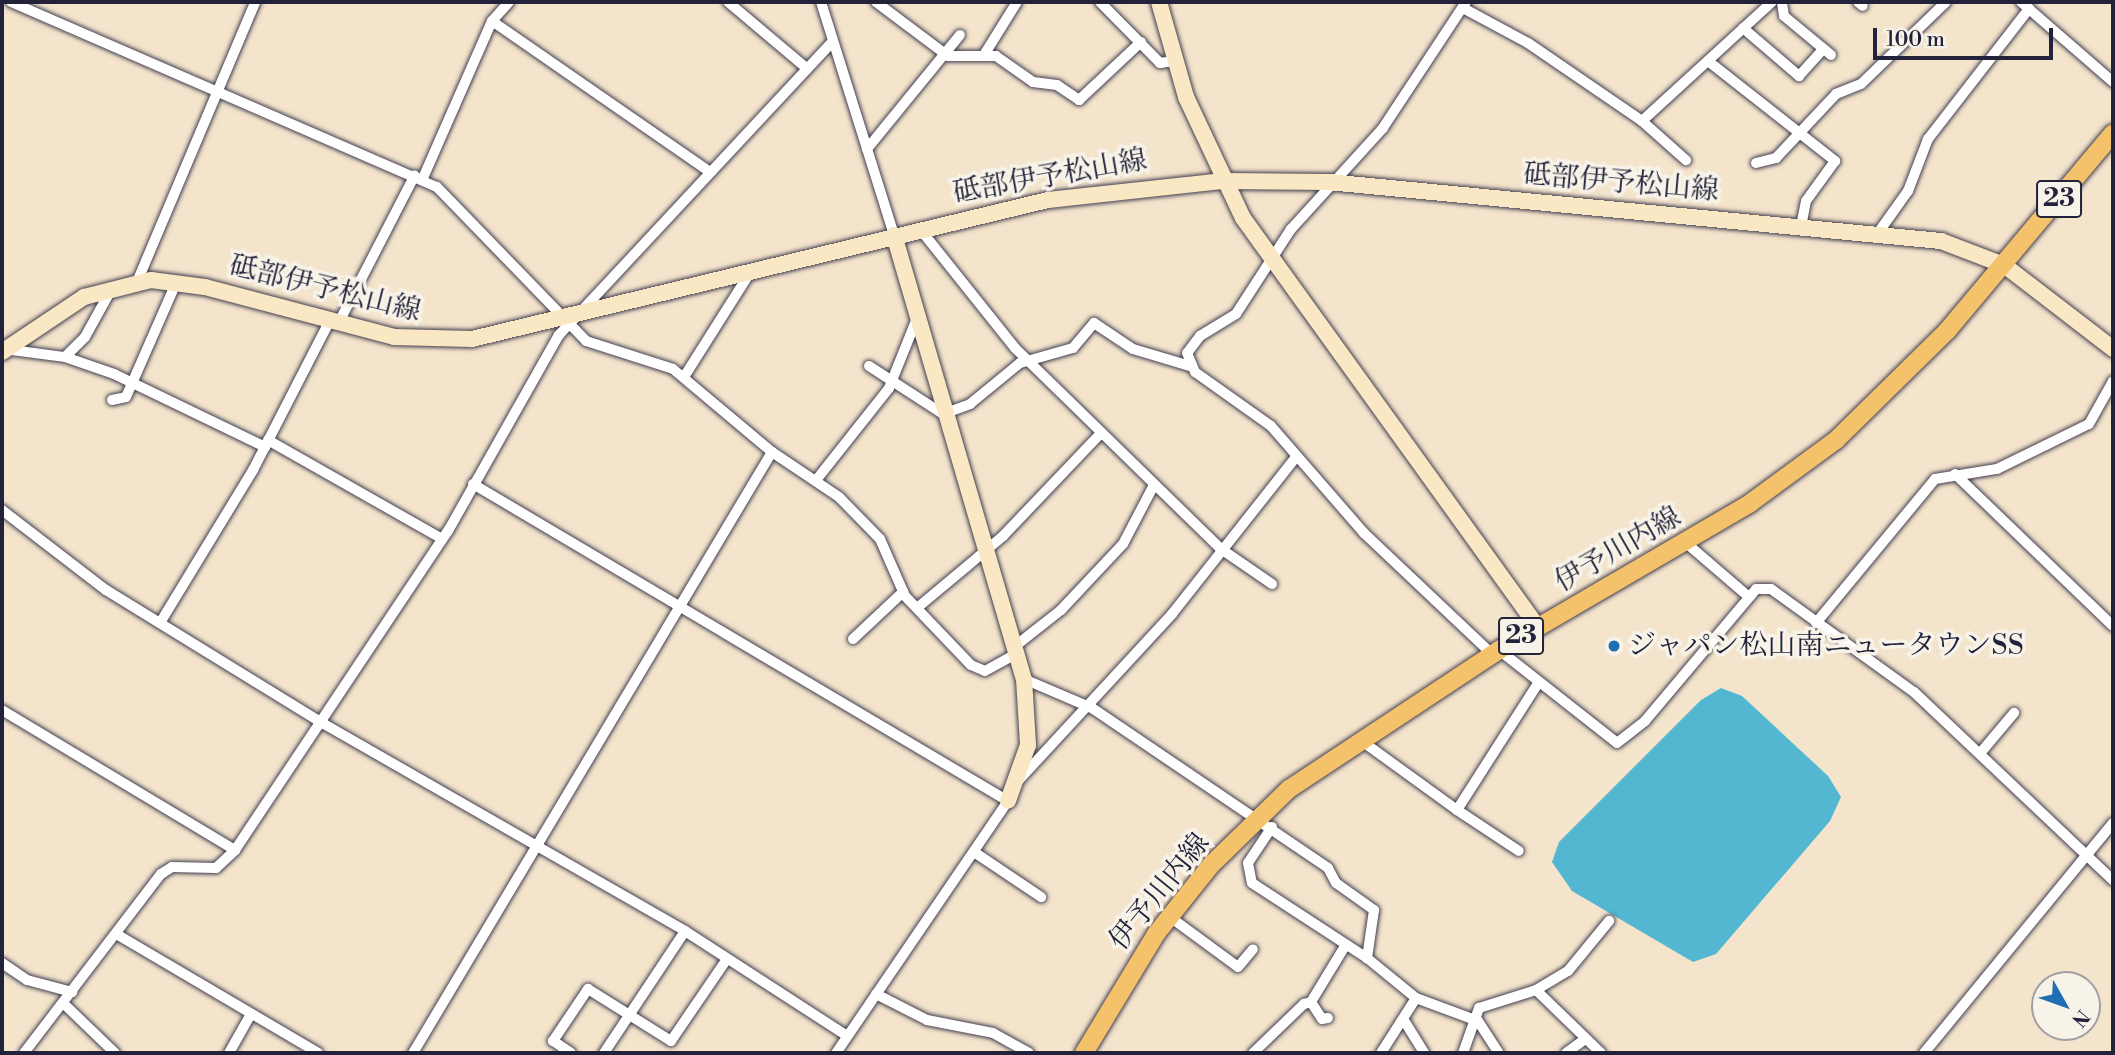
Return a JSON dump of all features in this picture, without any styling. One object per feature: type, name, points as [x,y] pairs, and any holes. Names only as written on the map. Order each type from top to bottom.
[{"type":"main road","points":[[1159,2],[1174,61],[1224,181],[1270,260],[1537,626]]},
{"type":"main road","name":"伊予川内線","points":[[1084,1053],[1134,964],[1170,917],[1265,822],[1358,738],[1537,626],[1685,542],[1794,473],[1870,411],[2004,265],[2113,133]]},
{"type":"main road","name":"砥部伊予松山線","points":[[3,350],[65,307],[112,288],[136,282],[177,281],[334,321],[443,342],[571,319],[894,235],[1109,190],[1224,181],[1328,182],[1941,241],[2004,265],[2113,349]]},
{"type":"main road","points":[[894,235],[943,414],[1024,679],[1028,745],[1018,781],[1008,801]]},
{"type":"street","points":[[11,2],[419,176],[459,206],[595,346],[684,377],[772,452],[817,479],[880,539],[903,592],[978,670],[995,668],[1061,610],[1123,544],[1154,485]]},
{"type":"street","points":[[136,282],[255,2]]},
{"type":"street","points":[[160,623],[267,443],[334,321],[419,176],[492,21],[509,2]]},
{"type":"street","points":[[728,2],[804,66]]},
{"type":"street","points":[[832,2],[822,6],[831,43],[894,235]]},
{"type":"street","points":[[876,2],[943,53],[961,60],[984,55],[1079,100],[1141,42]]},
{"type":"street","points":[[890,13],[897,2]]},
{"type":"street","points":[[984,55],[1017,2]]},
{"type":"street","points":[[1100,2],[1160,63],[1174,61]]},
{"type":"street","points":[[1642,121],[1743,28],[1780,2],[1784,16],[1827,52],[1799,76],[1743,28]]},
{"type":"street","points":[[1756,163],[1776,158],[1802,134],[1836,94],[1861,84],[1946,2]]},
{"type":"street","points":[[1190,366],[1189,347],[1236,314],[1270,260],[1328,182],[1383,128],[1464,5],[1528,43],[1642,121],[1686,160]]},
{"type":"street","points":[[1878,233],[1908,191],[1928,139],[2025,5],[2113,81]]},
{"type":"street","points":[[492,21],[710,173]]},
{"type":"street","points":[[867,149],[960,35]]},
{"type":"street","points":[[24,1053],[118,935],[161,874],[172,867],[216,869],[235,850],[324,724],[442,539],[571,319],[710,173],[804,66],[831,43]]},
{"type":"street","points":[[1708,61],[1835,161],[1806,201],[1801,226]]},
{"type":"street","points":[[920,229],[1028,361],[1222,549],[1272,584]]},
{"type":"street","points":[[684,377],[751,271]]},
{"type":"street","points":[[111,400],[123,401],[177,281]]},
{"type":"street","points":[[65,357],[85,337],[112,288]]},
{"type":"street","points":[[817,479],[890,386],[916,321]]},
{"type":"street","points":[[869,366],[890,386],[943,414],[970,404],[996,378],[1028,361],[1073,348],[1094,323],[1133,349],[1190,366],[1264,420],[1295,458],[1495,652],[1539,682],[1604,738],[1625,740],[1756,589],[1771,589],[1982,751],[2113,880]]},
{"type":"street","points":[[3,350],[65,357],[180,401],[267,443],[442,539]]},
{"type":"street","points":[[1816,623],[1924,488],[1955,474],[1997,469],[2089,424],[2113,381]]},
{"type":"street","points":[[917,608],[984,550],[1100,433]]},
{"type":"street","points":[[413,1053],[772,452]]},
{"type":"street","points":[[1018,781],[1092,708],[1295,458]]},
{"type":"street","points":[[1955,474],[2113,626]]},
{"type":"street","points":[[473,484],[1008,801],[836,1053]]},
{"type":"street","points":[[2,510],[160,623],[324,724],[534,847],[685,931],[847,1036]]},
{"type":"street","points":[[1685,542],[1749,597]]},
{"type":"street","points":[[853,639],[903,592]]},
{"type":"street","points":[[1024,679],[1092,708],[1265,822],[1374,909],[1367,958]]},
{"type":"street","points":[[1457,810],[1539,682]]},
{"type":"street","points":[[2,710],[235,850]]},
{"type":"street","points":[[1982,751],[2014,713]]},
{"type":"street","points":[[1358,738],[1519,851]]},
{"type":"street","points":[[1265,822],[1248,863],[1252,883],[1367,958],[1416,998],[1473,1018],[1499,1053]]},
{"type":"street","points":[[1924,1053],[2113,823]]},
{"type":"street","points":[[974,852],[1041,897]]},
{"type":"street","points":[[1170,917],[1238,967],[1253,948]]},
{"type":"street","points":[[1463,1053],[1473,1018],[1484,1005],[1535,990],[1578,961],[1609,921]]},
{"type":"street","points":[[604,1053],[685,931]]},
{"type":"street","points":[[118,935],[318,1053]]},
{"type":"street","points":[[1253,1053],[1278,1024],[1311,1002],[1345,946]]},
{"type":"street","points":[[571,1053],[552,1041],[587,989],[670,1041],[727,959]]},
{"type":"street","points":[[2,963],[27,979],[72,992]]},
{"type":"street","points":[[1535,990],[1601,1053]]},
{"type":"street","points":[[876,993],[927,1020],[993,1033],[1029,1053]]},
{"type":"street","points":[[1381,1053],[1405,1022],[1416,998]]},
{"type":"street","points":[[1311,1002],[1320,1017],[1328,1017]]},
{"type":"street","points":[[63,1003],[115,1053]]},
{"type":"street","points":[[229,1053],[251,1014]]},
{"type":"street","points":[[1405,1022],[1424,1053]]},
{"type":"street","points":[[1566,1053],[1585,1039]]},
{"type":"water","points":[[1721,688],[1742,696],[1828,776],[1841,797],[1830,821],[1716,954],[1693,962],[1572,891],[1552,862],[1559,842],[1701,700]]},
{"type":"place","name":"ジャパン松山南ニュータウンSS","points":[[1614,646]]}]
